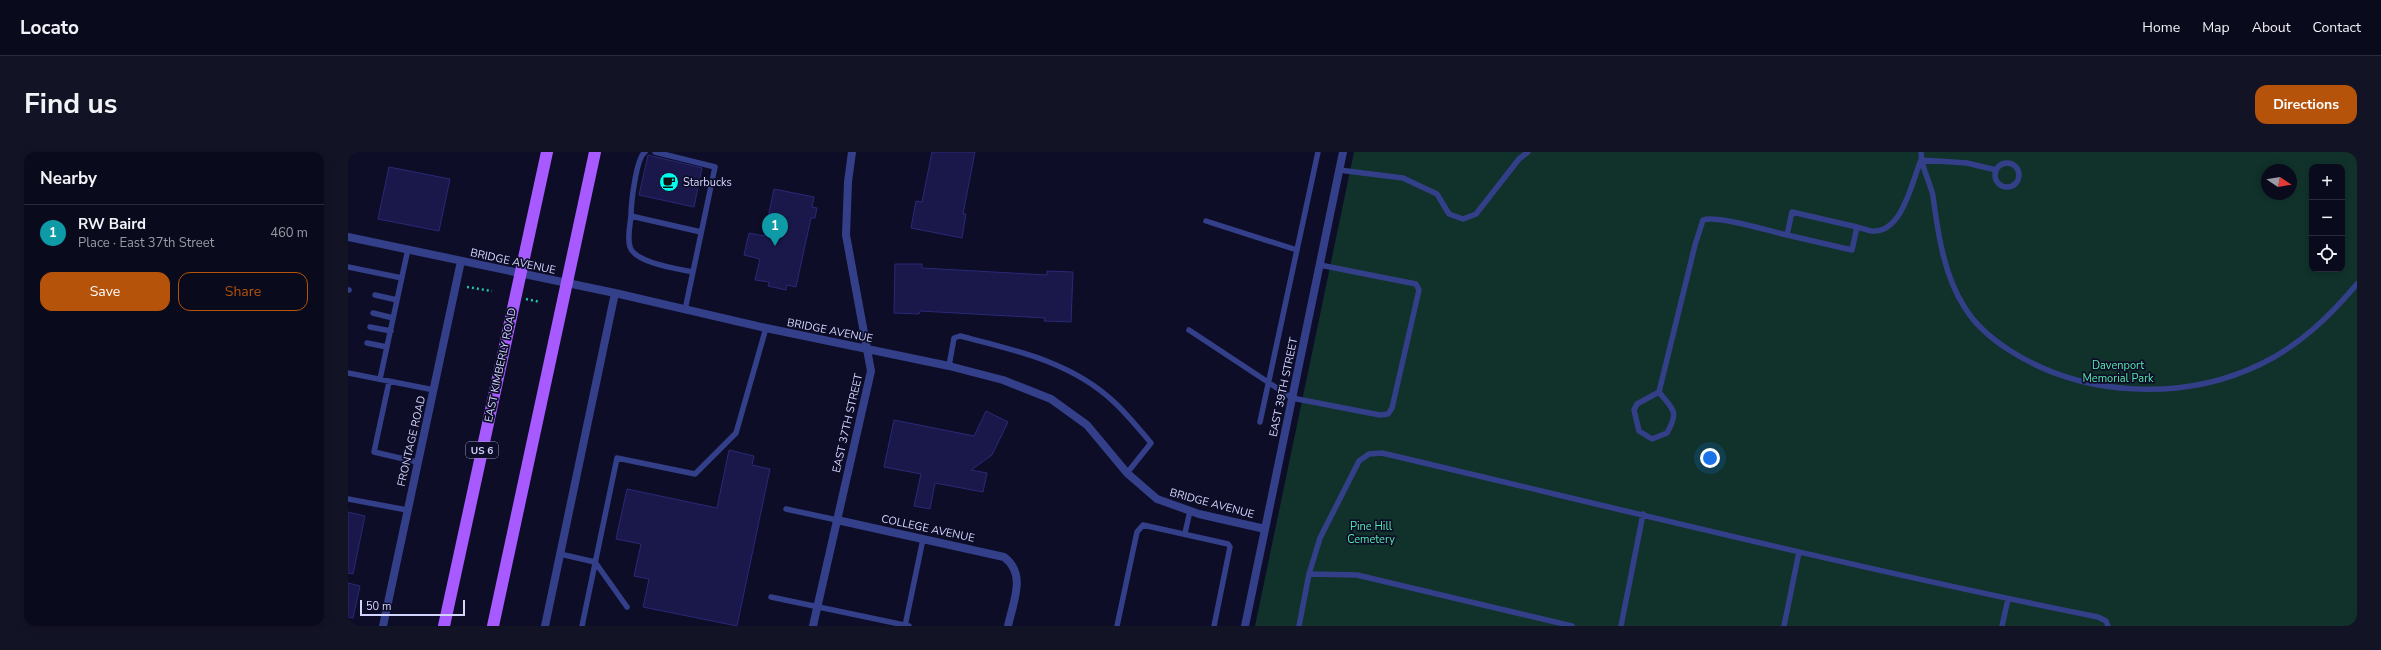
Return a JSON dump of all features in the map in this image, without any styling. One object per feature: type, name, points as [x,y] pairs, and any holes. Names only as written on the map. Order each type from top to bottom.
[{"type":"main road","name":"EAST KIMBERLY ROAD","points":[[444,626],[519,273],[547,152]]},
{"type":"main road","points":[[493,626],[595,152]]},
{"type":"street","name":"EAST 37TH STREET","points":[[813,626],[871,371],[846,235],[848,182],[852,152]]},
{"type":"street","name":"EAST 39TH STREET","points":[[1245,626],[1343,152]]},
{"type":"street","name":"BRIDGE AVENUE","points":[[348,237],[566,284],[615,293],[766,328],[949,366],[1004,380],[1051,399],[1087,425],[1127,473],[1157,499],[1190,511],[1265,529]]},
{"type":"street","name":"FRONTAGE ROAD","points":[[383,626],[461,261]]},
{"type":"street","points":[[544,626],[615,293]]},
{"type":"street","name":"COLLEGE AVENUE","points":[[837,520],[994,553],[1013,564],[1017,574],[1017,586],[1008,626]]},
{"type":"lane","points":[[645,152],[641,158],[632,198],[629,242],[631,250],[637,256],[649,261],[693,272]]},
{"type":"lane","points":[[655,152],[715,167],[686,310]]},
{"type":"lane","points":[[1260,422],[1318,152]]},
{"type":"lane","points":[[1339,170],[1403,178],[1437,194],[1449,214],[1463,219],[1476,214],[1519,159],[1528,152]]},
{"type":"lane","points":[[1787,235],[1792,212],[1875,232],[1890,226],[1903,210],[1921,160],[1921,152]]},
{"type":"lane","points":[[1921,160],[1966,163],[1996,170]]},
{"type":"lane","points":[[1921,160],[1932,189],[1950,280],[1965,309],[1990,337],[2023,359],[2061,376],[2106,387],[2148,390],[2210,383],[2260,365],[2300,341],[2333,312],[2357,284]]},
{"type":"lane","points":[[2002,164],[2013,164],[2018,170],[2019,178],[2011,187],[2002,186],[1996,180],[1996,170],[2002,164]]},
{"type":"lane","points":[[630,216],[701,232]]},
{"type":"lane","points":[[1660,392],[1637,404],[1634,410],[1639,431],[1652,439],[1667,434],[1675,419],[1674,413],[1660,392],[1695,245],[1703,220],[1708,218],[1721,220],[1852,250],[1857,227]]},
{"type":"lane","points":[[1206,221],[1297,250]]},
{"type":"lane","points":[[380,379],[408,249]]},
{"type":"lane","points":[[1189,330],[1292,398],[1380,415],[1388,414],[1392,408],[1419,290],[1416,284],[1320,265]]},
{"type":"lane","points":[[348,268],[402,278]]},
{"type":"lane","points":[[375,295],[397,300]]},
{"type":"lane","points":[[373,313],[393,318]]},
{"type":"lane","points":[[370,327],[391,331]]},
{"type":"lane","points":[[582,626],[617,458],[695,474],[736,433],[766,328]]},
{"type":"lane","points":[[949,366],[954,338],[960,336],[1055,363],[1082,377],[1114,401],[1151,443],[1127,473]]},
{"type":"lane","points":[[367,343],[387,347]]},
{"type":"lane","points":[[348,372],[389,382],[434,390]]},
{"type":"lane","points":[[389,382],[374,452],[417,462]]},
{"type":"lane","points":[[1299,626],[1309,574],[1320,538],[1359,461],[1369,454],[1382,454],[1643,514],[1799,552],[2008,599],[2098,617],[2106,621],[2108,626]]},
{"type":"lane","points":[[348,499],[407,510]]},
{"type":"lane","points":[[786,509],[837,520]]},
{"type":"lane","points":[[1185,533],[1190,511]]},
{"type":"lane","points":[[1621,626],[1643,514]]},
{"type":"lane","points":[[1117,626],[1137,532],[1143,525],[1185,533],[1228,544],[1230,547],[1214,626]]},
{"type":"lane","points":[[771,597],[907,626],[923,539]]},
{"type":"lane","points":[[1784,626],[1799,552]]},
{"type":"lane","points":[[560,554],[595,562],[627,607]]},
{"type":"lane","points":[[1309,574],[1357,576],[1572,626]]},
{"type":"lane","points":[[2002,626],[2008,599]]},
{"type":"path","points":[[467,287],[492,291]]},
{"type":"path","points":[[526,298],[540,302]]},
{"type":"green space","name":"Davenport Memorial Park","points":[[1354,152],[2357,152],[2357,626],[1255,626]]},
{"type":"building","points":[[932,152],[975,152],[963,214],[966,214],[962,238],[911,228],[916,201],[922,202]]},
{"type":"building","points":[[648,155],[702,168],[694,207],[639,195]]},
{"type":"building","points":[[389,167],[450,179],[439,231],[378,219]]},
{"type":"building","points":[[774,189],[814,197],[812,207],[817,208],[815,218],[811,218],[796,287],[787,285],[786,290],[768,286],[769,282],[755,280],[760,259],[744,255],[749,233],[764,236]]},
{"type":"building","points":[[895,264],[922,264],[922,268],[1047,275],[1047,271],[1073,272],[1071,322],[1044,321],[1045,318],[920,311],[919,314],[894,313]]},
{"type":"building","points":[[986,411],[1008,422],[992,455],[971,470],[987,473],[983,492],[935,483],[930,509],[914,506],[921,474],[884,467],[894,420],[974,436]]},
{"type":"building","points":[[729,450],[754,456],[752,465],[770,469],[737,626],[643,607],[649,579],[634,576],[641,544],[616,539],[627,489],[717,508]]},
{"type":"building","points":[[348,512],[365,516],[353,574],[348,573]]},
{"type":"building","points":[[348,583],[360,586],[353,618],[348,617]]},
{"type":"place","name":"Starbucks","points":[[669,182]]},
{"type":"place","name":"RW Baird","points":[[775,246]]},
{"type":"park label","name":"Pine Hill Cemetery","points":[[1371,532]]}]
